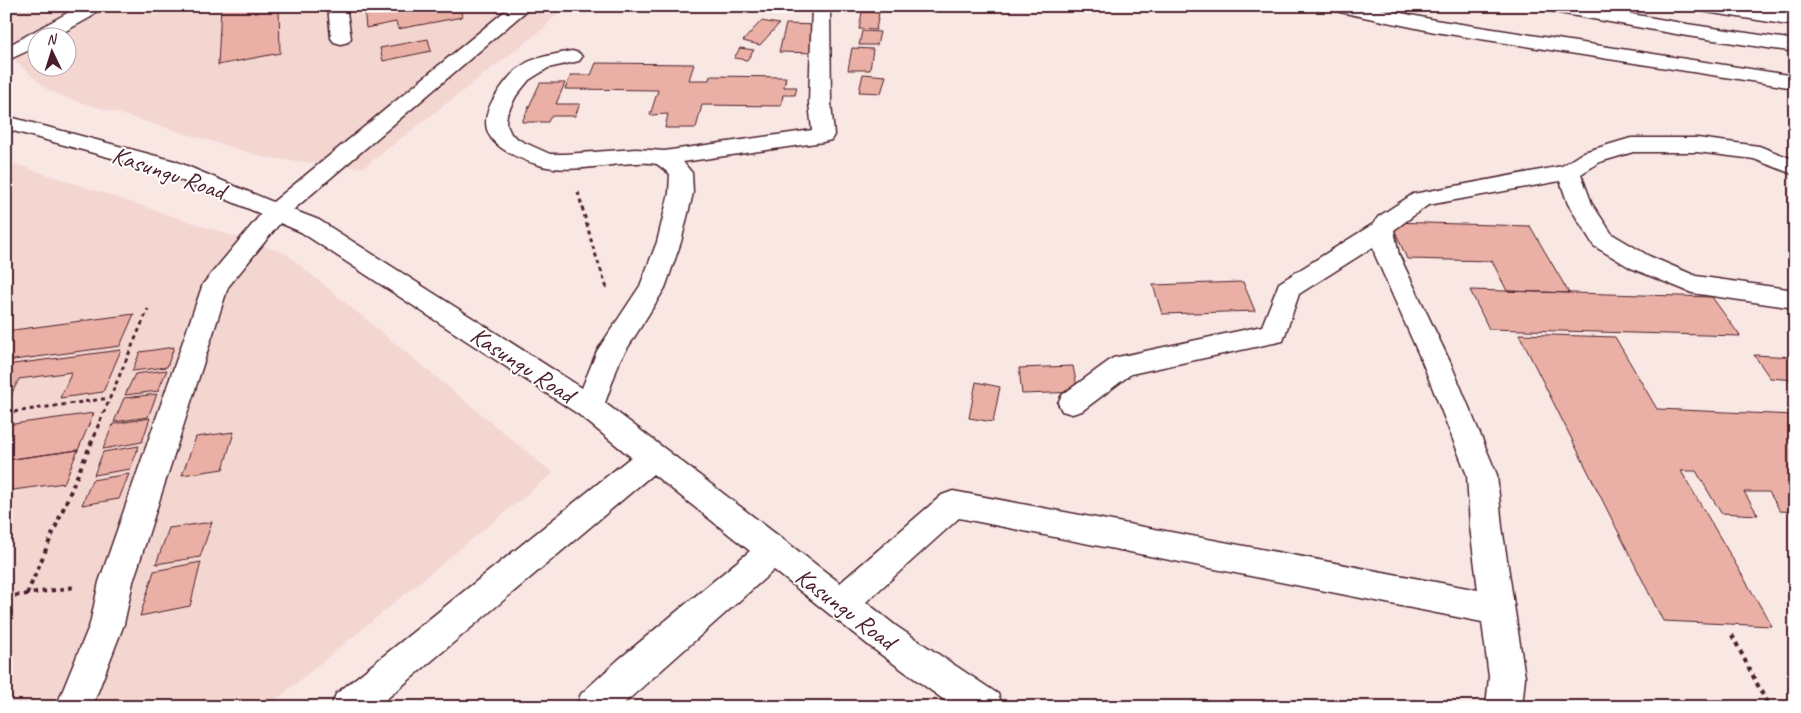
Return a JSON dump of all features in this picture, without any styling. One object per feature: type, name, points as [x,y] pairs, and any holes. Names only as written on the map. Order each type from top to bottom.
[{"type":"main road","points":[[56,28],[84,13],[92,6]]},
{"type":"main road","points":[[337,6],[341,38]]},
{"type":"main road","points":[[74,707],[107,624],[116,582],[216,284],[276,212],[523,6]]},
{"type":"main road","points":[[572,57],[535,65],[519,78],[500,101],[494,121],[499,134],[516,148],[550,162],[632,156],[665,158],[823,134],[820,102],[821,6]]},
{"type":"main road","points":[[1340,6],[1482,34],[1795,82]]},
{"type":"main road","points":[[1554,6],[1687,30],[1795,46]]},
{"type":"main road","points":[[1706,6],[1795,20]]},
{"type":"main road","points":[[6,54],[28,43]]},
{"type":"main road","name":"Kasungu Road","points":[[10,127],[166,166],[310,226],[589,408],[884,638],[984,707]]},
{"type":"main road","points":[[1072,403],[1124,365],[1273,334],[1288,289],[1382,230],[1387,223],[1421,199],[1569,172],[1592,157],[1631,145],[1697,145],[1759,153],[1795,168]]},
{"type":"main road","points":[[589,408],[607,358],[652,288],[669,242],[682,193],[681,172],[665,158]]},
{"type":"main road","points":[[1569,172],[1580,204],[1603,240],[1640,262],[1692,284],[1795,299]]},
{"type":"main road","points":[[1382,230],[1387,255],[1437,364],[1482,474],[1486,527],[1507,677],[1504,707]]},
{"type":"main road","points":[[349,707],[652,457]]},
{"type":"main road","points":[[840,604],[954,504],[1497,609]]},
{"type":"main road","points":[[594,707],[631,672],[772,552]]},
{"type":"path","points":[[550,162],[570,168],[609,299]]},
{"type":"path","points":[[27,594],[148,309]]},
{"type":"path","points":[[6,413],[110,398]]},
{"type":"path","points":[[6,597],[116,582]]},
{"type":"path","points":[[1732,635],[1769,707]]},
{"type":"shaded area","points":[[6,6],[564,6],[544,28],[363,168],[267,158],[73,100],[48,90],[34,78],[78,78],[78,28],[28,28],[28,72],[6,53]]},
{"type":"shaded area","points":[[6,161],[285,253],[553,473],[267,707],[6,707]]},
{"type":"building","points":[[221,6],[279,6],[280,53],[218,65]]},
{"type":"building","points":[[364,6],[460,6],[462,17],[398,29],[396,22],[366,28]]},
{"type":"building","points":[[862,12],[879,13],[876,30],[859,29]]},
{"type":"building","points":[[761,21],[779,24],[760,45],[743,41]]},
{"type":"building","points":[[786,24],[820,25],[815,53],[779,52]]},
{"type":"building","points":[[862,31],[880,32],[877,45],[859,45]]},
{"type":"building","points":[[428,39],[431,51],[383,61],[380,48]]},
{"type":"building","points":[[740,48],[754,50],[747,60],[734,58]]},
{"type":"building","points":[[852,48],[873,49],[870,70],[848,70]]},
{"type":"building","points":[[596,63],[694,64],[689,80],[709,80],[710,76],[786,77],[784,87],[797,87],[795,95],[783,95],[781,106],[702,105],[696,128],[665,128],[668,114],[650,115],[658,90],[565,89],[571,75],[591,75]]},
{"type":"building","points":[[863,74],[886,76],[881,93],[859,92]]},
{"type":"building","points":[[540,83],[565,83],[556,104],[580,104],[575,116],[551,116],[548,122],[522,122]]},
{"type":"building","points":[[1391,222],[1530,226],[1569,293],[1507,291],[1492,261],[1407,259]]},
{"type":"building","points":[[1243,282],[1255,311],[1162,314],[1153,285]]},
{"type":"building","points":[[1470,290],[1712,297],[1740,336],[1489,329]]},
{"type":"building","points":[[134,314],[120,346],[6,361],[6,331]]},
{"type":"building","points":[[1519,334],[1615,337],[1657,409],[1795,415],[1795,512],[1780,511],[1769,492],[1744,492],[1758,515],[1721,513],[1696,471],[1681,471],[1772,626],[1663,621]]},
{"type":"building","points":[[174,347],[167,367],[132,371],[140,352]]},
{"type":"building","points":[[121,350],[103,392],[60,398],[72,372],[19,379],[6,405],[6,365]]},
{"type":"building","points":[[1754,355],[1795,357],[1795,380],[1770,378]]},
{"type":"building","points":[[1073,366],[1078,392],[1022,394],[1019,368]]},
{"type":"building","points":[[167,370],[158,391],[125,395],[135,374]]},
{"type":"building","points":[[976,382],[1000,387],[993,422],[969,418]]},
{"type":"building","points":[[157,394],[148,417],[114,422],[124,398]]},
{"type":"building","points":[[94,413],[78,450],[6,460],[6,425]]},
{"type":"building","points":[[150,418],[142,442],[103,449],[113,424]]},
{"type":"building","points":[[234,432],[223,469],[182,475],[196,437]]},
{"type":"building","points":[[139,446],[130,469],[94,475],[103,452]]},
{"type":"building","points":[[78,450],[64,483],[6,491],[6,460]]},
{"type":"building","points":[[129,474],[119,499],[82,505],[92,480]]},
{"type":"building","points":[[212,522],[200,557],[156,564],[169,528]]},
{"type":"building","points":[[201,562],[190,606],[140,616],[154,571]]}]
